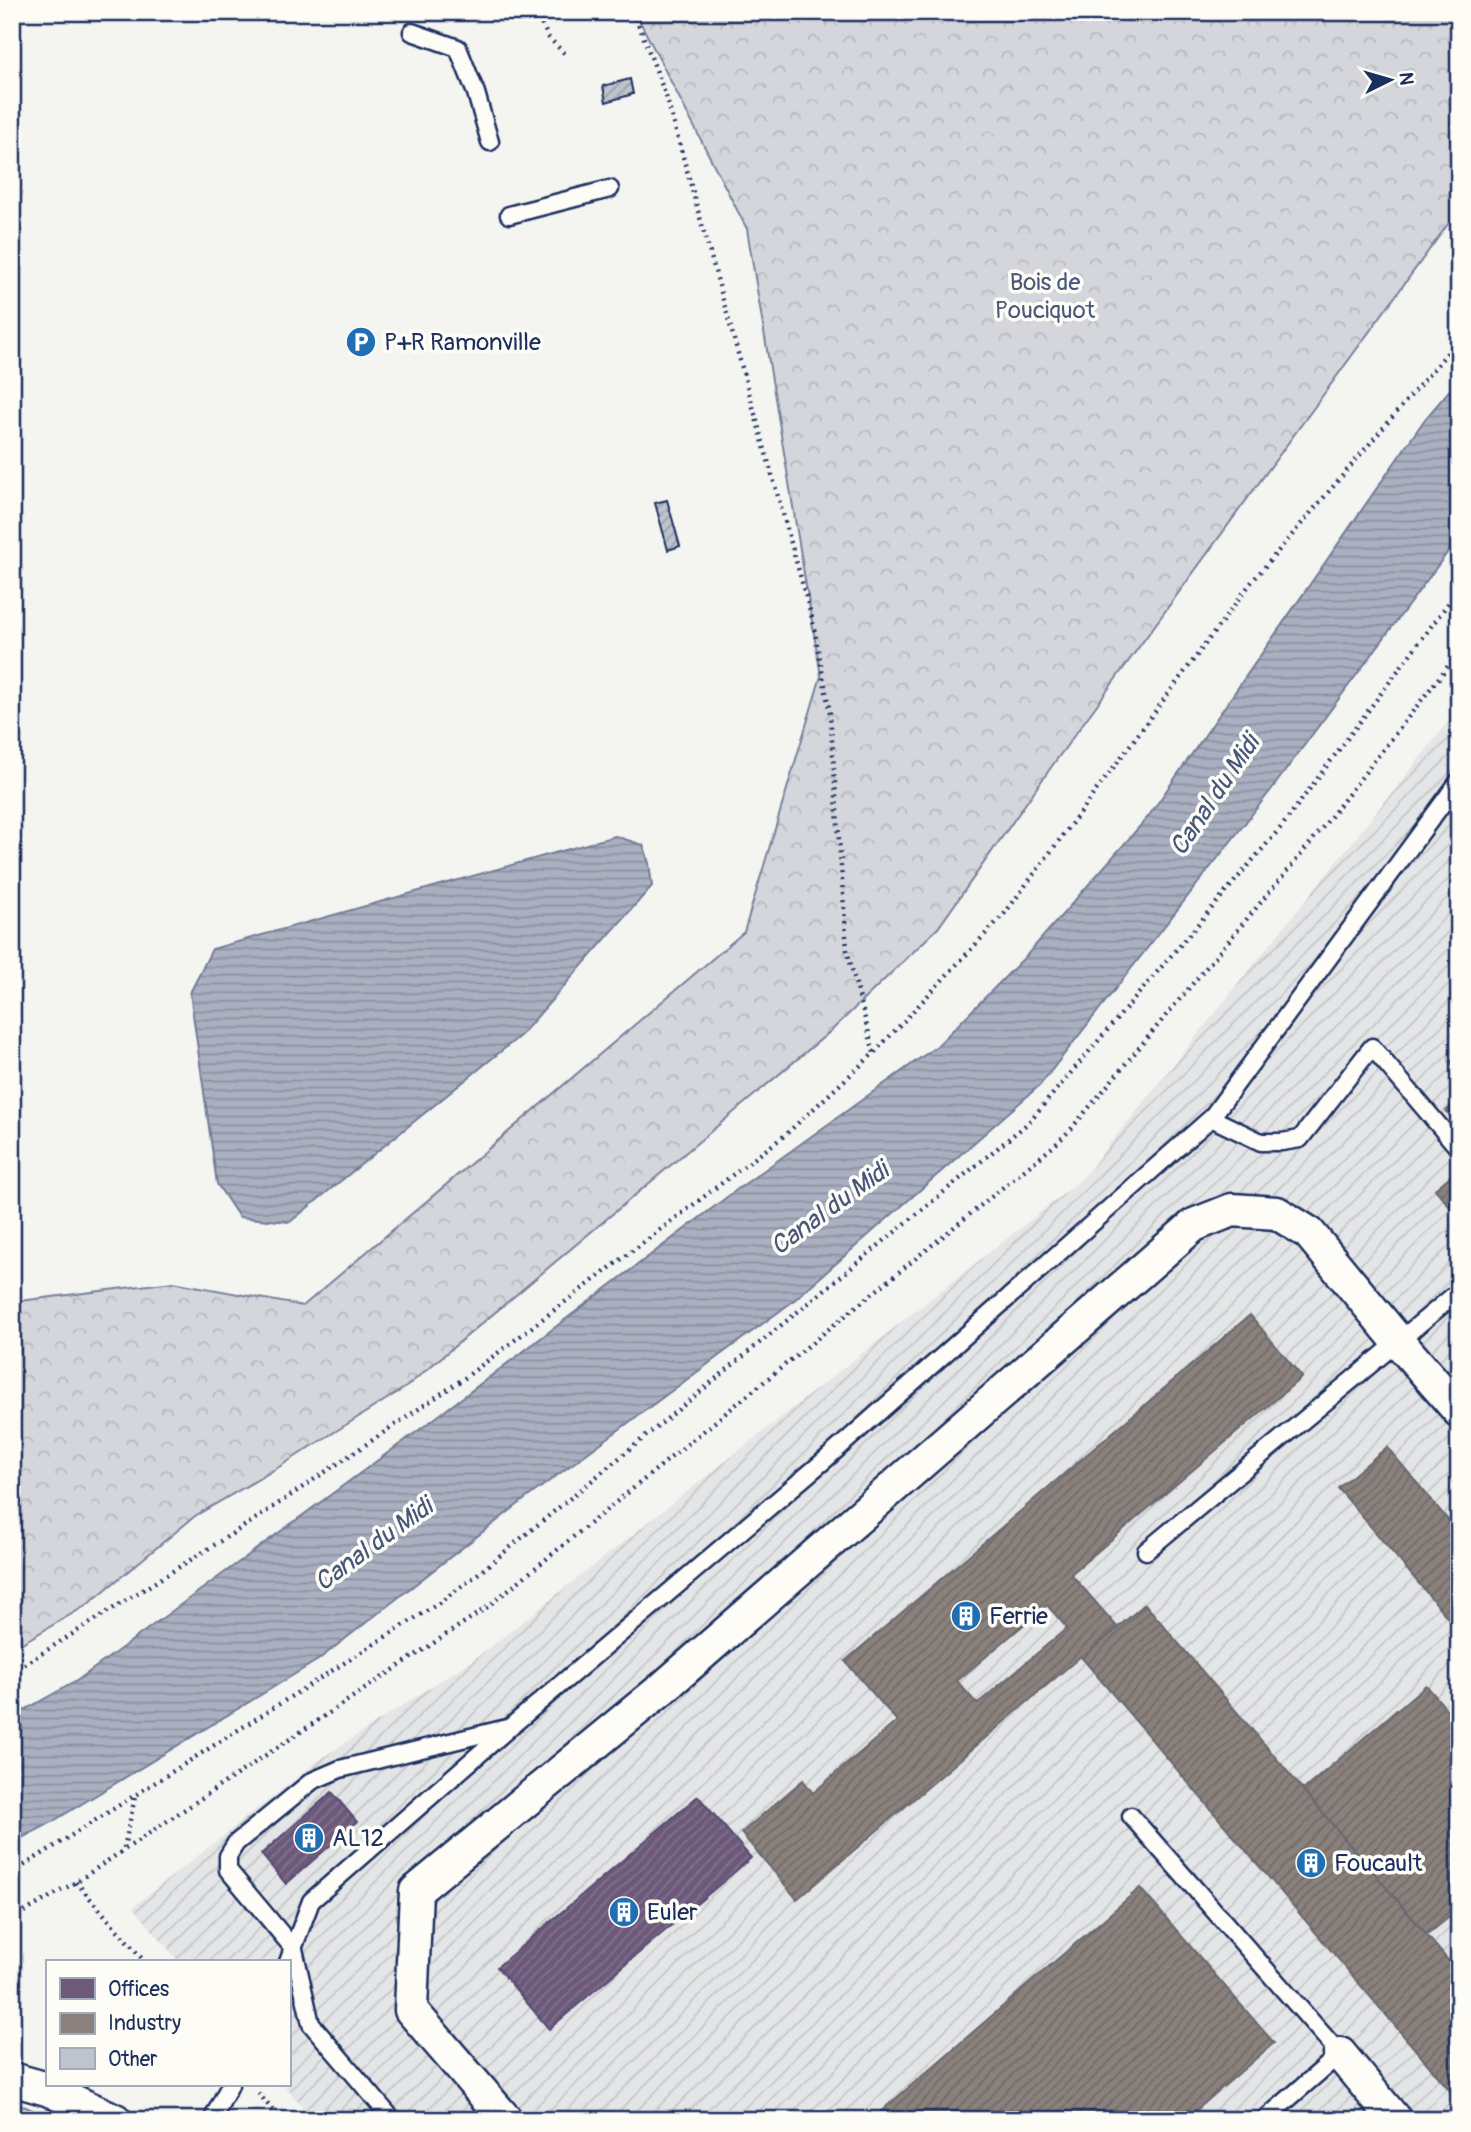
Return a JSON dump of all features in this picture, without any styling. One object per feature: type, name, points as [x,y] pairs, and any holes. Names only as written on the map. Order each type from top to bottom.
[{"type":"street","points":[[506,2120],[411,2010],[416,1891],[664,1687],[1194,1224],[1232,1210],[1277,1213],[1309,1233],[1398,1342],[1459,1411]]},
{"type":"street","points":[[1340,2054],[1395,2120]]},
{"type":"street","points":[[12,2079],[47,2089],[115,2120]]},
{"type":"lane","points":[[412,32],[458,48],[476,93],[490,142]]},
{"type":"lane","points":[[509,215],[610,189]]},
{"type":"lane","points":[[291,1956],[311,1901],[509,1728],[826,1459],[1211,1118],[1459,781]]},
{"type":"lane","points":[[1211,1118],[1261,1142],[1300,1139],[1372,1047],[1459,1149]]},
{"type":"lane","points":[[1146,1551],[1459,1291]]},
{"type":"lane","points":[[393,2120],[311,2024],[291,1956],[228,1870],[228,1856],[236,1843],[312,1782],[340,1769],[509,1728]]},
{"type":"lane","points":[[1131,1815],[1340,2054],[1264,2120]]},
{"type":"lane","points":[[212,2120],[229,2086]]},
{"type":"path","points":[[535,12],[548,38],[567,56]]},
{"type":"path","points":[[632,12],[666,96],[812,618],[830,713],[847,950],[874,1054]]},
{"type":"path","points":[[12,1672],[254,1520],[466,1377],[784,1136],[874,1054],[1005,913],[1250,584],[1459,339]]},
{"type":"path","points":[[12,1873],[439,1603],[1028,1124],[1282,826],[1459,589]]},
{"type":"path","points":[[12,1919],[76,1882],[486,1608],[1055,1145],[1308,846],[1459,652]]},
{"type":"path","points":[[124,1849],[135,1797]]},
{"type":"path","points":[[76,1882],[143,1960]]},
{"type":"path","points":[[252,2086],[281,2120]]},
{"type":"shaded area","points":[[1459,709],[1459,2120],[314,2120],[285,2086],[290,2086],[290,1960],[177,1960],[133,1907],[322,1758],[483,1653],[1081,1180]]},
{"type":"green space","name":"Bois de Pouciquot","points":[[635,12],[1459,12],[1459,209],[1052,766],[938,928],[832,1030],[406,1387],[195,1516],[87,1605],[12,1649],[12,1302],[173,1282],[303,1306],[744,932],[821,676],[747,229]]},
{"type":"green space","points":[[12,2101],[55,2120],[12,2120]]},
{"type":"water","name":"Canal du Midi","points":[[1459,379],[1459,537],[1271,790],[1040,1085],[792,1302],[525,1499],[318,1660],[47,1825],[12,1843],[12,1717],[78,1680],[434,1419],[735,1191],[937,1046],[1026,956],[1148,817],[1425,419]]},
{"type":"water","points":[[615,836],[643,845],[652,886],[521,1035],[290,1222],[239,1217],[217,1184],[190,993],[212,949]]},
{"type":"building: Offices","name":"AL12","points":[[332,1792],[357,1822],[286,1884],[261,1854]]},
{"type":"building: Offices","name":"Euler","points":[[698,1796],[751,1858],[549,2029],[497,1967]]},
{"type":"building: Industry","points":[[1459,1055],[1459,1073],[1450,1062]]},
{"type":"building: Industry","points":[[1459,1099],[1459,1126],[1446,1111]]},
{"type":"building: Industry","points":[[1459,1169],[1459,1218],[1435,1189]]},
{"type":"building: Industry","name":"Ferrie","points":[[1250,1315],[1302,1377],[1071,1574],[1118,1628],[1082,1658],[1081,1656],[797,1899],[741,1833],[803,1780],[813,1793],[897,1721],[845,1661]],"holes":[[[1047,1605],[1067,1628],[977,1704],[957,1681]]]},
{"type":"building: Industry","points":[[1387,1447],[1459,1533],[1459,1631],[1338,1488]]},
{"type":"building: Industry","name":"Foucault","points":[[1145,1604],[1459,1973],[1459,2101],[1082,1658]]},
{"type":"building: Industry","points":[[1426,1685],[1459,1724],[1459,1909],[1427,1935],[1303,1790]]},
{"type":"building: Industry","points":[[1140,1888],[1274,2043],[1185,2120],[871,2120]]},
{"type":"building: Other","points":[[630,79],[633,94],[606,102],[603,86]]},
{"type":"building: Other","points":[[667,500],[680,546],[668,550],[655,503]]},
{"type":"place","name":"P+R Ramonville","points":[[361,342]]},
{"type":"place","name":"Ferrie","points":[[966,1616]]},
{"type":"place","name":"AL12","points":[[309,1838]]},
{"type":"place","name":"Foucault","points":[[1311,1863]]},
{"type":"place","name":"Euler","points":[[624,1912]]}]
